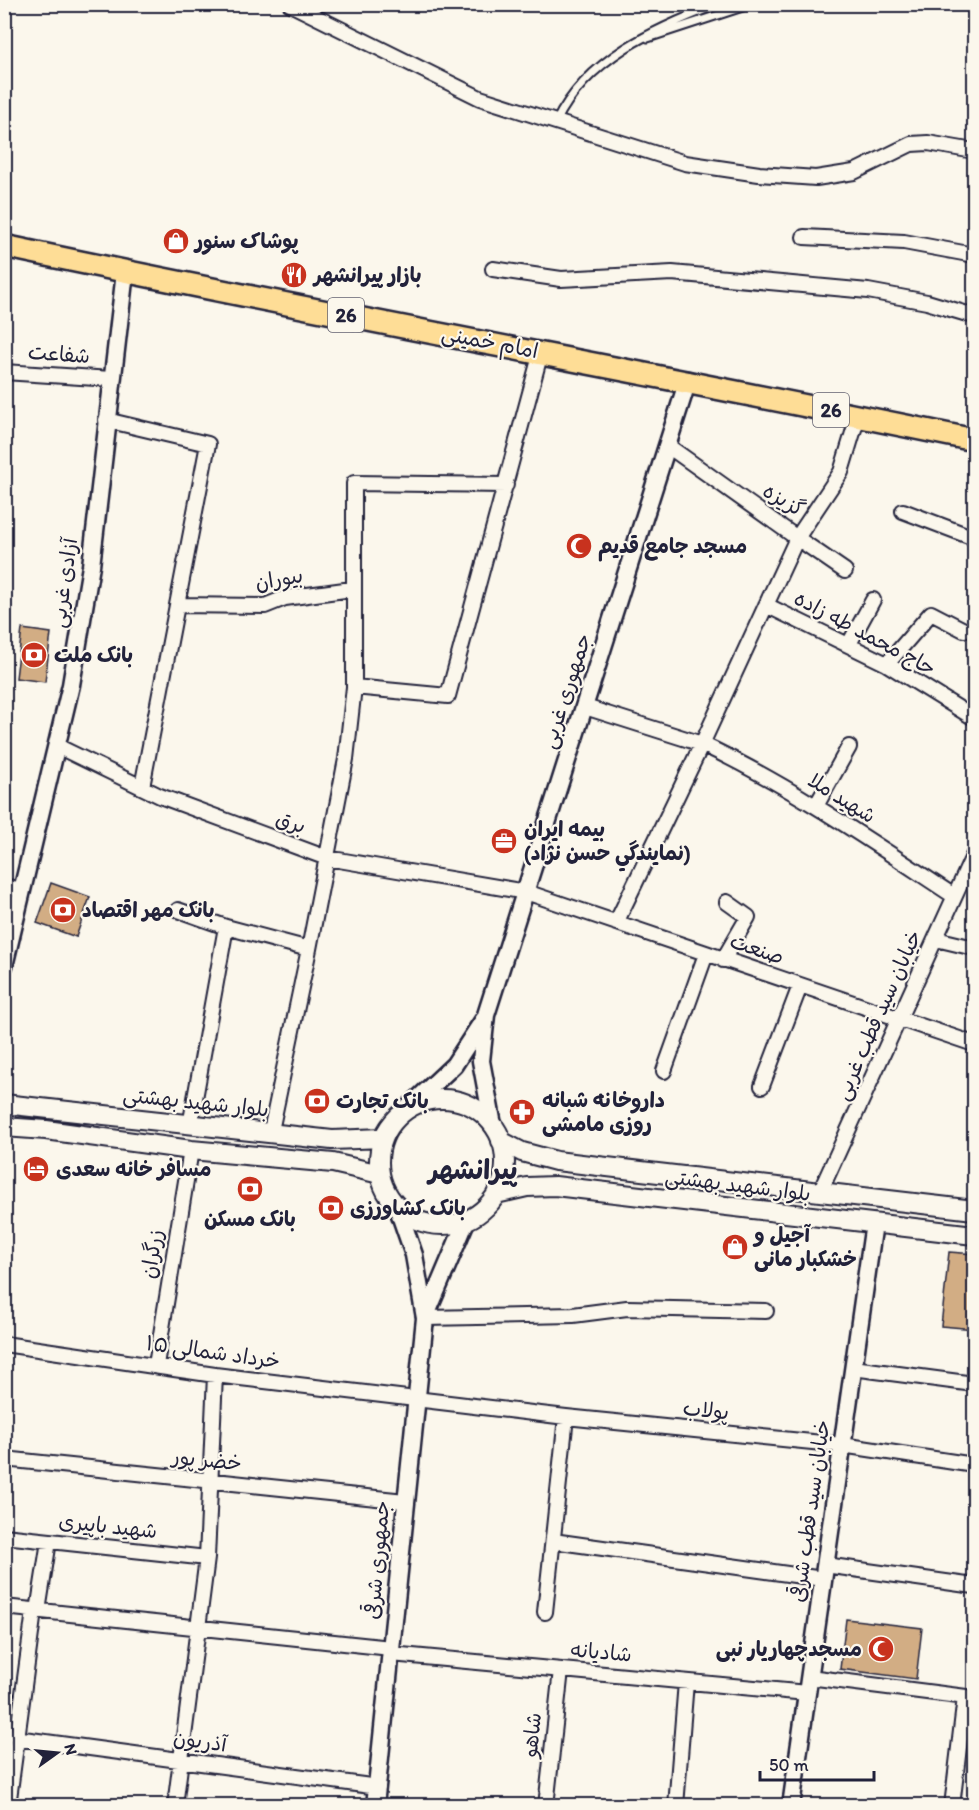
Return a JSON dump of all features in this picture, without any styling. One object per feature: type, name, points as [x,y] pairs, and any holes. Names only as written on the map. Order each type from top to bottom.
[{"type":"main road","name":"امام خمینی","points":[[4,246],[125,272],[688,380],[975,440]]},
{"type":"main road","points":[[453,1099],[468,1104],[497,1133],[504,1168],[496,1194],[483,1209],[467,1220],[449,1225],[430,1224],[412,1218],[397,1206],[386,1191],[380,1174],[379,1155],[383,1138],[393,1122],[406,1110],[428,1100],[453,1099]]},
{"type":"main road","name":"بلوار شهید بهشتی","points":[[4,1104],[190,1126],[271,1131],[332,1140],[383,1138]]},
{"type":"main road","points":[[4,1127],[46,1130],[191,1150],[333,1163],[380,1174]]},
{"type":"main road","name":"بلوار شهید بهشتی","points":[[497,1133],[522,1152],[556,1161],[975,1210]]},
{"type":"main road","name":"بلوار شهید بهشتی","points":[[496,1194],[527,1187],[555,1186],[975,1235]]},
{"type":"street","points":[[290,4],[456,87],[505,107],[685,163],[759,174],[835,176],[854,172],[903,147],[919,143],[975,151]]},
{"type":"street","points":[[804,237],[893,241],[975,255]]},
{"type":"street","points":[[493,269],[561,279],[672,273],[868,291],[927,302],[975,316]]},
{"type":"street","name":"آزادی غربی","points":[[4,966],[71,686],[91,566],[106,420],[125,272]]},
{"type":"street","points":[[354,687],[448,696],[542,352]]},
{"type":"street","name":"شفاعت","points":[[4,372],[111,379]]},
{"type":"street","name":"جمهوری غربی","points":[[486,1016],[688,380]]},
{"type":"street","name":"گزیزه","points":[[668,446],[797,538],[841,472],[858,416]]},
{"type":"street","points":[[106,420],[208,444],[142,787]]},
{"type":"street","points":[[271,1131],[346,759],[354,687],[352,589],[354,483],[506,485]]},
{"type":"street","points":[[903,511],[975,538]]},
{"type":"street","points":[[616,923],[797,538],[845,571]]},
{"type":"street","name":"بیوران","points":[[177,605],[265,606],[285,598],[352,589]]},
{"type":"street","points":[[849,644],[873,600]]},
{"type":"street","name":"حاج محمد طه زاده","points":[[766,605],[887,663],[975,718]]},
{"type":"street","points":[[887,663],[931,613],[964,630]]},
{"type":"street","name":"شهید ملا","points":[[585,707],[702,744],[752,768],[816,806],[954,896]]},
{"type":"street","name":"برق","points":[[57,746],[142,787],[327,858],[526,892]]},
{"type":"street","points":[[816,806],[849,747]]},
{"type":"street","name":"خیابان سید قطب غربی","points":[[820,1192],[975,854]]},
{"type":"street","points":[[4,886],[22,890]]},
{"type":"street","name":"صنعت","points":[[526,892],[900,1021],[975,1044]]},
{"type":"street","points":[[723,960],[748,917],[727,902]]},
{"type":"street","points":[[178,910],[226,927],[309,948]]},
{"type":"street","points":[[190,1126],[226,927]]},
{"type":"street","points":[[936,939],[975,948]]},
{"type":"street","points":[[664,1071],[706,954]]},
{"type":"street","points":[[762,1086],[800,986]]},
{"type":"street","points":[[406,1110],[454,1065],[486,1016]]},
{"type":"street","points":[[486,1016],[481,1061],[497,1133]]},
{"type":"street","name":"زرگران","points":[[156,1365],[191,1150]]},
{"type":"street","points":[[397,1206],[414,1255],[425,1318]]},
{"type":"street","points":[[425,1318],[467,1220]]},
{"type":"street","name":"خیابان سید قطب شرقی","points":[[791,1806],[874,1223]]},
{"type":"street","points":[[425,1318],[573,1315],[627,1308],[766,1311]]},
{"type":"street","name":"جمهوری شرقی","points":[[375,1806],[425,1318]]},
{"type":"street","name":"۱۵ خرداد شمالی","points":[[4,1344],[215,1375],[566,1418]]},
{"type":"street","points":[[853,1368],[975,1384]]},
{"type":"street","points":[[175,1806],[207,1558],[215,1375]]},
{"type":"street","points":[[545,1612],[566,1418]]},
{"type":"street","name":"پولاب","points":[[566,1418],[842,1445],[975,1465]]},
{"type":"street","name":"خضر پور","points":[[4,1459],[405,1501]]},
{"type":"street","name":"شهید باپیری","points":[[4,1536],[207,1558]]},
{"type":"street","points":[[8,1806],[16,1738],[49,1541]]},
{"type":"street","points":[[553,1541],[824,1572],[975,1586]]},
{"type":"street","name":"شادیانه","points":[[4,1608],[686,1682],[808,1685],[970,1697]]},
{"type":"street","name":"شاهو","points":[[546,1806],[561,1670]]},
{"type":"street","points":[[676,1806],[686,1682]]},
{"type":"street","points":[[952,1806],[970,1697]]},
{"type":"street","name":"آذریون","points":[[16,1738],[378,1787]]},
{"type":"lane","points":[[556,122],[570,98],[588,76],[664,25],[719,4]]},
{"type":"lane","points":[[637,42],[753,4]]},
{"type":"building","name":"بانک ملت","points":[[22,629],[51,633],[45,682],[16,678]]},
{"type":"building","name":"بانک مهر اقتصاد","points":[[51,883],[90,897],[76,937],[37,923]]},
{"type":"building","points":[[949,1252],[975,1254],[975,1329],[941,1326]]},
{"type":"building","name":"مسجدچهاریار نبی","points":[[846,1619],[922,1628],[916,1679],[840,1669]]},
{"type":"place","name":"پوشاک سنور","points":[[176,241]]},
{"type":"place","name":"بازار پیرانشهر","points":[[294,275]]},
{"type":"place","name":"مسجد جامع قدیم","points":[[579,546]]},
{"type":"place","name":"بانک ملت","points":[[34,655]]},
{"type":"place","name":"بيمه ايران (نمايندگي حسن نژاد)","points":[[504,841]]},
{"type":"place","name":"بانک مهر اقتصاد","points":[[63,910]]},
{"type":"place","name":"بانک تجارت","points":[[317,1101]]},
{"type":"place","name":"داروخانه شبانه روزی مامشی","points":[[522,1112]]},
{"type":"place","name":"مسافر خانه سعدی","points":[[36,1169]]},
{"type":"place","name":"بانک مسکن","points":[[250,1189]]},
{"type":"place","name":"بانک کشاورزی","points":[[331,1208]]},
{"type":"place","name":"آجیل و خشکبار مانی","points":[[735,1247]]},
{"type":"place","name":"مسجدچهاریار نبی","points":[[881,1649]]},
{"type":"district","name":"پیرانشهر","points":[[473,1170]]}]
